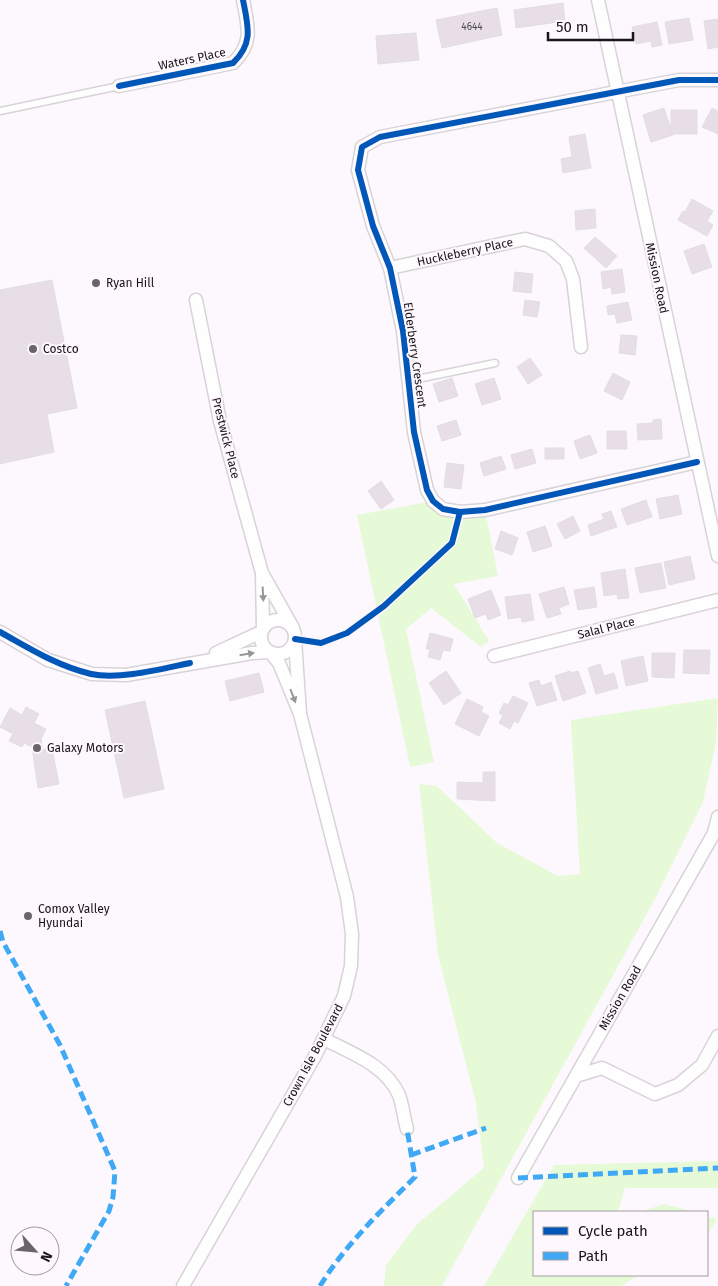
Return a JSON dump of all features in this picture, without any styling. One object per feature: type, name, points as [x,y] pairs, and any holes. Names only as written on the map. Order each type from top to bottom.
[{"type":"street","name":"Waters Place","points":[[119,86],[233,63],[242,54],[248,39],[243,0]]},
{"type":"street","name":"Mission Road","points":[[598,0],[696,462],[718,556]]},
{"type":"street","points":[[618,91],[679,80],[718,80]]},
{"type":"street","name":"Elderberry Crescent","points":[[618,91],[380,137],[362,147],[358,170],[373,226],[390,268],[403,331],[414,432],[427,490],[433,501],[443,509],[460,512],[485,510],[696,462]]},
{"type":"street","name":"Huckleberry Place","points":[[390,268],[525,239],[549,246],[566,261],[573,279],[581,347]]},
{"type":"street","name":"Prestwick Place","points":[[196,300],[220,421],[262,573],[294,634]]},
{"type":"street","name":"Prestwick Place","points":[[262,573],[262,630]]},
{"type":"street","name":"Salal Place","points":[[494,656],[718,600]]},
{"type":"street","points":[[0,632],[48,660],[92,674],[126,675],[252,653],[270,652],[278,654],[287,652],[291,648],[294,634],[289,624],[272,620],[262,630],[230,648],[190,663]]},
{"type":"street","name":"Crown Isle Boulevard","points":[[183,1286],[324,1039],[344,996],[351,966],[352,934],[347,897],[300,714],[279,663],[262,643],[262,630]]},
{"type":"street","name":"Crown Isle Boulevard","points":[[294,634],[300,714]]},
{"type":"street","name":"Mission Road","points":[[518,1178],[714,833],[718,817]]},
{"type":"street","points":[[576,1076],[602,1068],[655,1094],[678,1085],[702,1065],[718,1036]]},
{"type":"street","points":[[324,1039],[361,1058],[386,1074],[399,1096],[407,1129]]},
{"type":"lane","points":[[0,111],[119,86]]},
{"type":"lane","points":[[408,381],[495,363]]},
{"type":"green space","points":[[433,501],[443,509],[485,510],[498,576],[454,584],[489,641],[481,647],[431,608],[406,629],[434,762],[410,767],[357,515]]},
{"type":"green space","points":[[718,698],[716,743],[703,802],[655,899],[442,1286],[384,1286],[386,1265],[416,1225],[484,1168],[476,1103],[438,955],[419,784],[437,786],[497,843],[558,876],[580,874],[571,720]]},
{"type":"green space","points":[[718,1161],[718,1188],[625,1188],[618,1211],[533,1211],[533,1276],[637,1276],[621,1286],[484,1286],[554,1165]]},
{"type":"green space","points":[[665,1204],[690,1211],[642,1211]]},
{"type":"green space","points":[[708,1216],[717,1219],[708,1233]]},
{"type":"building","points":[[563,3],[565,21],[516,28],[514,10]]},
{"type":"building","points":[[497,8],[502,35],[442,48],[436,20]]},
{"type":"building","points":[[689,18],[693,40],[669,44],[665,22]]},
{"type":"building","points":[[718,19],[718,47],[708,49],[704,21]]},
{"type":"building","points":[[657,22],[662,45],[652,47],[651,41],[636,44],[632,27]]},
{"type":"building","points":[[416,33],[419,60],[378,64],[376,36]]},
{"type":"building","points":[[664,108],[673,135],[651,142],[643,115]]},
{"type":"building","points":[[712,108],[718,111],[718,134],[702,127]]},
{"type":"building","points":[[671,110],[697,110],[697,134],[671,134]]},
{"type":"building","points":[[585,134],[591,168],[563,173],[561,159],[572,157],[569,137]]},
{"type":"building","points":[[692,199],[713,211],[707,221],[713,225],[707,236],[678,220]]},
{"type":"building","points":[[595,209],[596,228],[576,230],[575,211]]},
{"type":"building","points":[[595,237],[617,256],[606,268],[584,248]]},
{"type":"building","points":[[704,244],[712,267],[692,274],[684,251]]},
{"type":"building","points":[[622,269],[625,292],[612,294],[611,287],[603,289],[601,272]]},
{"type":"building","points":[[515,272],[533,274],[531,293],[513,291]]},
{"type":"building","name":"Costco","points":[[52,280],[77,408],[47,414],[54,452],[0,464],[0,290]]},
{"type":"building","points":[[525,300],[540,302],[537,317],[523,315]]},
{"type":"building","points":[[628,302],[632,320],[617,323],[615,314],[608,315],[607,306]]},
{"type":"building","points":[[621,335],[637,336],[635,355],[619,353]]},
{"type":"building","points":[[530,358],[542,375],[528,384],[517,367]]},
{"type":"building","points":[[613,373],[630,382],[622,400],[604,391]]},
{"type":"building","points":[[452,378],[458,396],[439,402],[433,384]]},
{"type":"building","points":[[494,378],[501,399],[482,405],[475,384]]},
{"type":"building","points":[[661,419],[662,439],[638,440],[637,424],[653,423],[653,420]]},
{"type":"building","points":[[456,420],[461,435],[442,441],[437,426]]},
{"type":"building","points":[[607,431],[626,431],[627,449],[607,449]]},
{"type":"building","points":[[590,435],[597,453],[580,459],[574,441]]},
{"type":"building","points":[[545,448],[564,448],[564,459],[545,459]]},
{"type":"building","points":[[532,449],[536,463],[515,469],[511,455]]},
{"type":"building","points":[[501,456],[506,469],[484,476],[480,463]]},
{"type":"building","points":[[447,463],[464,465],[461,489],[444,487]]},
{"type":"building","points":[[381,481],[394,500],[381,509],[368,491]]},
{"type":"building","points":[[678,495],[682,514],[660,519],[656,499]]},
{"type":"building","points":[[646,500],[652,517],[627,525],[621,509]]},
{"type":"building","points":[[611,511],[617,527],[591,536],[588,525],[604,519],[602,514]]},
{"type":"building","points":[[573,516],[580,531],[565,539],[557,524]]},
{"type":"building","points":[[545,526],[552,546],[533,552],[527,532]]},
{"type":"building","points":[[501,531],[518,538],[512,555],[495,549]]},
{"type":"building","points":[[690,556],[695,579],[669,585],[664,562]]},
{"type":"building","points":[[661,563],[666,588],[640,593],[635,568]]},
{"type":"building","points":[[625,569],[629,598],[618,599],[617,594],[604,596],[601,573]]},
{"type":"building","points":[[564,587],[569,604],[559,608],[561,614],[547,618],[539,594]]},
{"type":"building","points":[[594,587],[597,607],[578,610],[574,590]]},
{"type":"building","points":[[491,590],[501,615],[488,620],[486,614],[475,618],[468,599]]},
{"type":"building","points":[[530,594],[534,620],[522,622],[521,617],[508,619],[505,597]]},
{"type":"building","points":[[430,633],[453,639],[450,651],[443,650],[440,660],[428,657],[430,649],[426,649]]},
{"type":"building","points":[[684,650],[710,650],[709,674],[683,673]]},
{"type":"building","points":[[652,653],[675,653],[674,678],[652,677]]},
{"type":"building","points":[[643,656],[648,681],[626,686],[621,661]]},
{"type":"building","points":[[600,664],[604,676],[614,673],[618,688],[596,694],[588,668]]},
{"type":"building","points":[[446,671],[461,693],[444,705],[429,683]]},
{"type":"building","points":[[570,671],[571,673],[578,671],[586,693],[563,701],[555,676]]},
{"type":"building","points":[[259,673],[264,692],[230,701],[225,681]]},
{"type":"building","points":[[539,680],[541,686],[551,682],[557,700],[537,706],[529,683]]},
{"type":"building","points":[[513,696],[528,703],[518,723],[514,721],[510,729],[499,723],[503,715],[499,713],[504,703],[508,705]]},
{"type":"building","points":[[467,699],[483,707],[481,712],[489,716],[479,736],[455,724]]},
{"type":"building","points":[[145,701],[164,789],[124,798],[105,710]]},
{"type":"building","name":"Galaxy Motors","points":[[26,707],[39,714],[34,723],[46,729],[41,739],[43,750],[52,748],[59,784],[38,788],[32,747],[24,743],[22,747],[9,741],[13,734],[0,727],[10,708],[22,715]]},
{"type":"building","points":[[483,772],[495,772],[495,801],[457,799],[457,782],[483,783]]},
{"type":"marked path","points":[[0,931],[3,942],[60,1045],[115,1171],[113,1197],[109,1211],[66,1286]]},
{"type":"marked path","points":[[411,1155],[486,1128]]},
{"type":"marked path","points":[[320,1286],[352,1242],[415,1177],[407,1129]]},
{"type":"marked path","points":[[518,1178],[718,1168]]},
{"type":"cycle path","points":[[119,86],[233,63],[240,56],[247,41],[248,26],[243,0]]},
{"type":"cycle path","points":[[697,462],[485,510],[460,512],[443,509],[433,501],[427,490],[414,432],[403,331],[390,268],[373,226],[358,170],[362,147],[380,137],[679,80],[718,80]]},
{"type":"cycle path","points":[[295,639],[321,643],[347,633],[384,606],[452,543],[460,512]]},
{"type":"cycle path","points":[[0,632],[55,661],[91,674],[127,675],[190,663]]},
{"type":"place","name":"Ryan Hill","points":[[96,283]]},
{"type":"place","name":"Costco","points":[[33,349]]},
{"type":"place","name":"Galaxy Motors","points":[[37,748]]},
{"type":"place","name":"Comox Valley Hyundai","points":[[28,916]]}]
